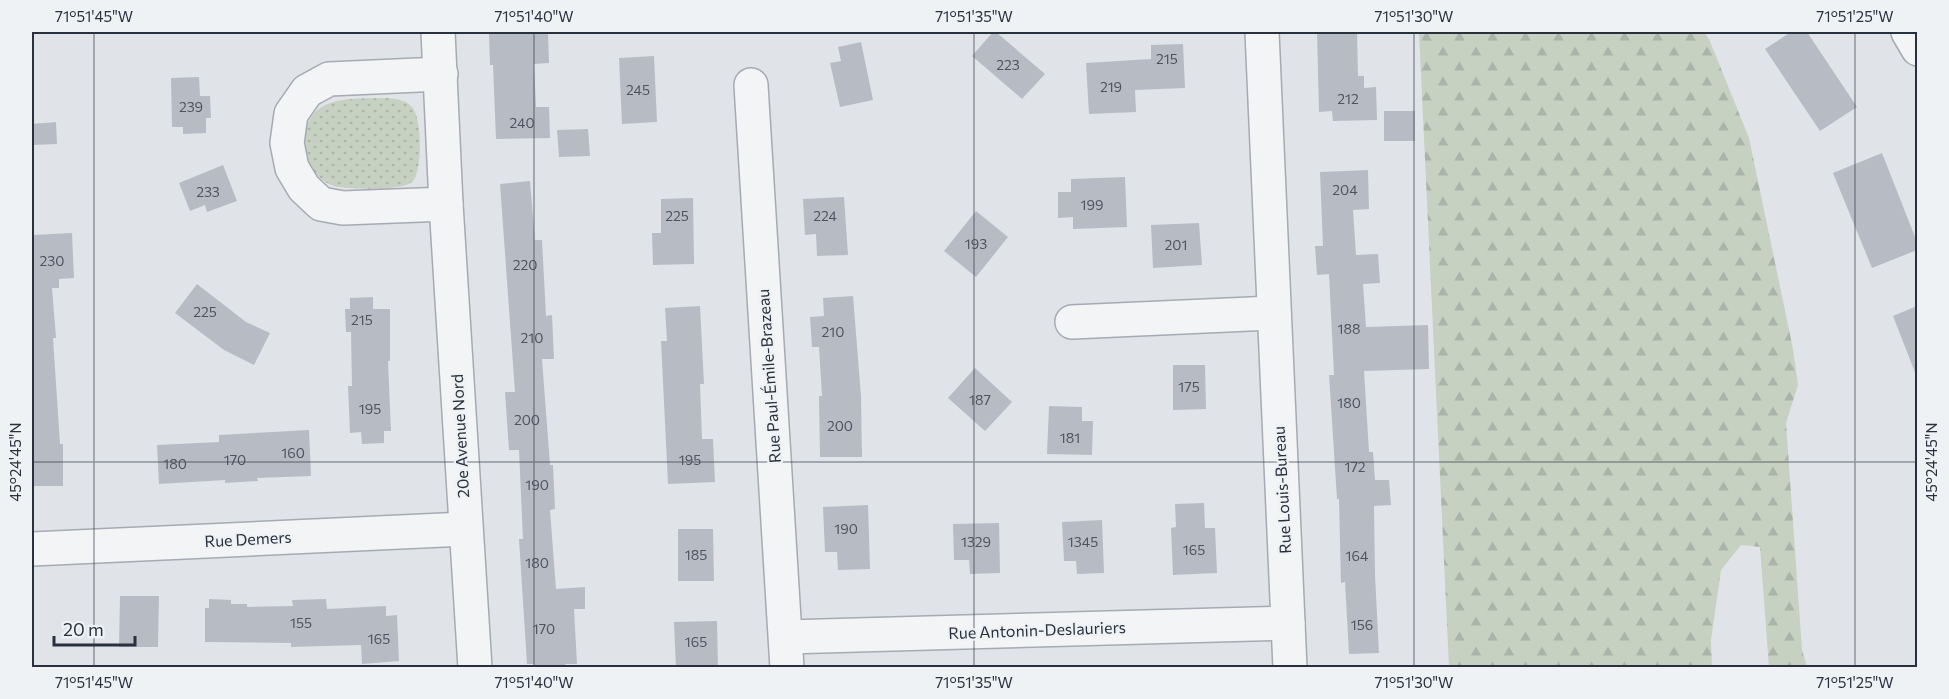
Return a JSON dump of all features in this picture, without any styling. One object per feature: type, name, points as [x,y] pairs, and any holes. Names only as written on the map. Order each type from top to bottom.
[{"type":"street","name":"20e Avenue Nord","points":[[438,32],[446,204],[475,668]]},
{"type":"street","name":"Rue Louis-Bureau","points":[[1262,32],[1290,668]]},
{"type":"street","points":[[1908,32],[1917,49]]},
{"type":"street","points":[[441,74],[329,79],[307,91],[291,114],[287,143],[292,168],[304,188],[321,204],[343,208],[446,204]]},
{"type":"street","name":"Rue Paul-Émile-Brazeau","points":[[751,85],[787,652]]},
{"type":"street","points":[[1072,322],[1274,313]]},
{"type":"street","name":"Rue Demers","points":[[32,549],[465,529]]},
{"type":"street","name":"Rue Antonin-Deslauriers","points":[[787,652],[1288,623]]},
{"type":"green space","points":[[1419,32],[1704,32],[1709,39],[1749,138],[1793,349],[1798,385],[1786,423],[1802,650],[1807,667],[1769,667],[1760,547],[1741,545],[1721,570],[1711,640],[1712,667],[1449,667]]},
{"type":"green space","points":[[387,98],[407,103],[415,113],[420,145],[416,177],[406,185],[377,189],[339,187],[327,183],[311,165],[306,153],[306,128],[311,117],[320,108],[335,102]]},
{"type":"building","points":[[548,32],[549,63],[534,64],[536,107],[549,107],[550,138],[496,139],[493,65],[490,65],[489,33]]},
{"type":"building","points":[[993,32],[996,32],[1045,74],[1022,99],[972,56]]},
{"type":"building","points":[[1317,32],[1357,32],[1358,76],[1364,76],[1364,88],[1376,87],[1377,120],[1333,121],[1332,111],[1319,112]]},
{"type":"building","points":[[1791,32],[1807,32],[1857,107],[1820,131],[1765,49]]},
{"type":"building","points":[[861,42],[873,100],[840,107],[830,63],[841,61],[838,47]]},
{"type":"building","points":[[1183,44],[1185,88],[1135,90],[1136,112],[1089,114],[1086,63],[1151,59],[1151,45]]},
{"type":"building","points":[[654,56],[657,122],[622,124],[619,58]]},
{"type":"building","points":[[199,77],[200,96],[210,96],[211,118],[206,118],[206,133],[183,134],[183,127],[172,127],[171,78]]},
{"type":"building","points":[[1384,111],[1415,111],[1415,141],[1384,141]]},
{"type":"building","points":[[56,122],[57,144],[32,145],[32,124]]},
{"type":"building","points":[[588,129],[590,156],[559,157],[557,130]]},
{"type":"building","points":[[1882,153],[1917,242],[1917,250],[1872,268],[1833,173]]},
{"type":"building","points":[[223,165],[237,201],[207,212],[205,205],[190,211],[179,183]]},
{"type":"building","points":[[1368,170],[1369,209],[1353,210],[1356,255],[1378,254],[1380,283],[1363,284],[1366,327],[1428,325],[1429,369],[1364,371],[1369,452],[1373,452],[1375,480],[1389,480],[1391,505],[1374,506],[1379,653],[1349,654],[1345,582],[1341,583],[1339,499],[1337,499],[1329,375],[1334,375],[1329,274],[1317,275],[1315,246],[1323,246],[1320,172]]},
{"type":"building","points":[[1125,177],[1127,227],[1073,229],[1073,217],[1058,218],[1058,192],[1071,192],[1071,179]]},
{"type":"building","points":[[530,181],[535,240],[542,240],[546,316],[552,315],[554,359],[542,359],[550,465],[553,465],[555,509],[550,510],[556,589],[585,587],[585,609],[574,609],[577,664],[565,664],[565,668],[535,668],[534,664],[527,664],[519,539],[523,539],[519,450],[509,450],[505,392],[515,392],[500,184]]},
{"type":"building","points":[[844,197],[848,255],[817,256],[816,234],[805,235],[803,199]]},
{"type":"building","points":[[693,198],[694,264],[653,265],[652,233],[661,233],[661,199]]},
{"type":"building","points":[[976,211],[1008,237],[976,277],[944,251]]},
{"type":"building","points":[[1199,223],[1202,265],[1153,268],[1151,225]]},
{"type":"building","points":[[72,233],[74,278],[59,279],[59,288],[52,288],[60,444],[63,444],[63,486],[32,486],[32,235]]},
{"type":"building","points":[[197,284],[246,322],[270,333],[254,365],[224,350],[175,313]]},
{"type":"building","points":[[853,296],[861,396],[862,457],[820,457],[819,396],[822,396],[819,347],[812,347],[810,317],[824,316],[823,298]]},
{"type":"building","points":[[373,297],[373,309],[390,309],[390,361],[388,361],[391,431],[384,431],[384,443],[362,444],[361,432],[350,433],[348,386],[352,386],[351,332],[346,332],[345,309],[350,309],[350,298]]},
{"type":"building","points":[[700,306],[704,384],[700,384],[702,439],[713,439],[715,482],[668,484],[661,341],[667,341],[665,308]]},
{"type":"building","points":[[1917,306],[1917,374],[1916,375],[1893,316]]},
{"type":"building","points":[[1173,365],[1205,365],[1206,409],[1173,410]]},
{"type":"building","points":[[975,368],[1012,402],[985,431],[948,398]]},
{"type":"building","points":[[1049,406],[1082,407],[1082,421],[1093,421],[1092,455],[1047,454]]},
{"type":"building","points":[[309,430],[311,476],[257,478],[258,481],[225,483],[225,480],[159,484],[157,445],[219,442],[219,435]]},
{"type":"building","points":[[1204,503],[1205,528],[1215,528],[1217,573],[1173,575],[1171,528],[1176,527],[1175,504]]},
{"type":"building","points":[[868,505],[870,569],[838,570],[837,552],[825,552],[823,507]]},
{"type":"building","points":[[1102,520],[1104,573],[1077,574],[1076,561],[1064,561],[1062,522]]},
{"type":"building","points":[[999,523],[1000,573],[970,574],[969,560],[954,560],[953,524]]},
{"type":"building","points":[[678,529],[713,529],[714,581],[678,581]]},
{"type":"building","points":[[120,596],[159,596],[158,647],[119,647]]},
{"type":"building","points":[[209,599],[231,600],[231,604],[247,604],[247,607],[293,606],[292,600],[326,599],[327,609],[386,606],[386,616],[397,615],[399,661],[362,664],[361,645],[291,647],[291,643],[205,642],[205,608],[209,608]]},
{"type":"building","points":[[717,621],[718,668],[676,668],[674,622]]}]
